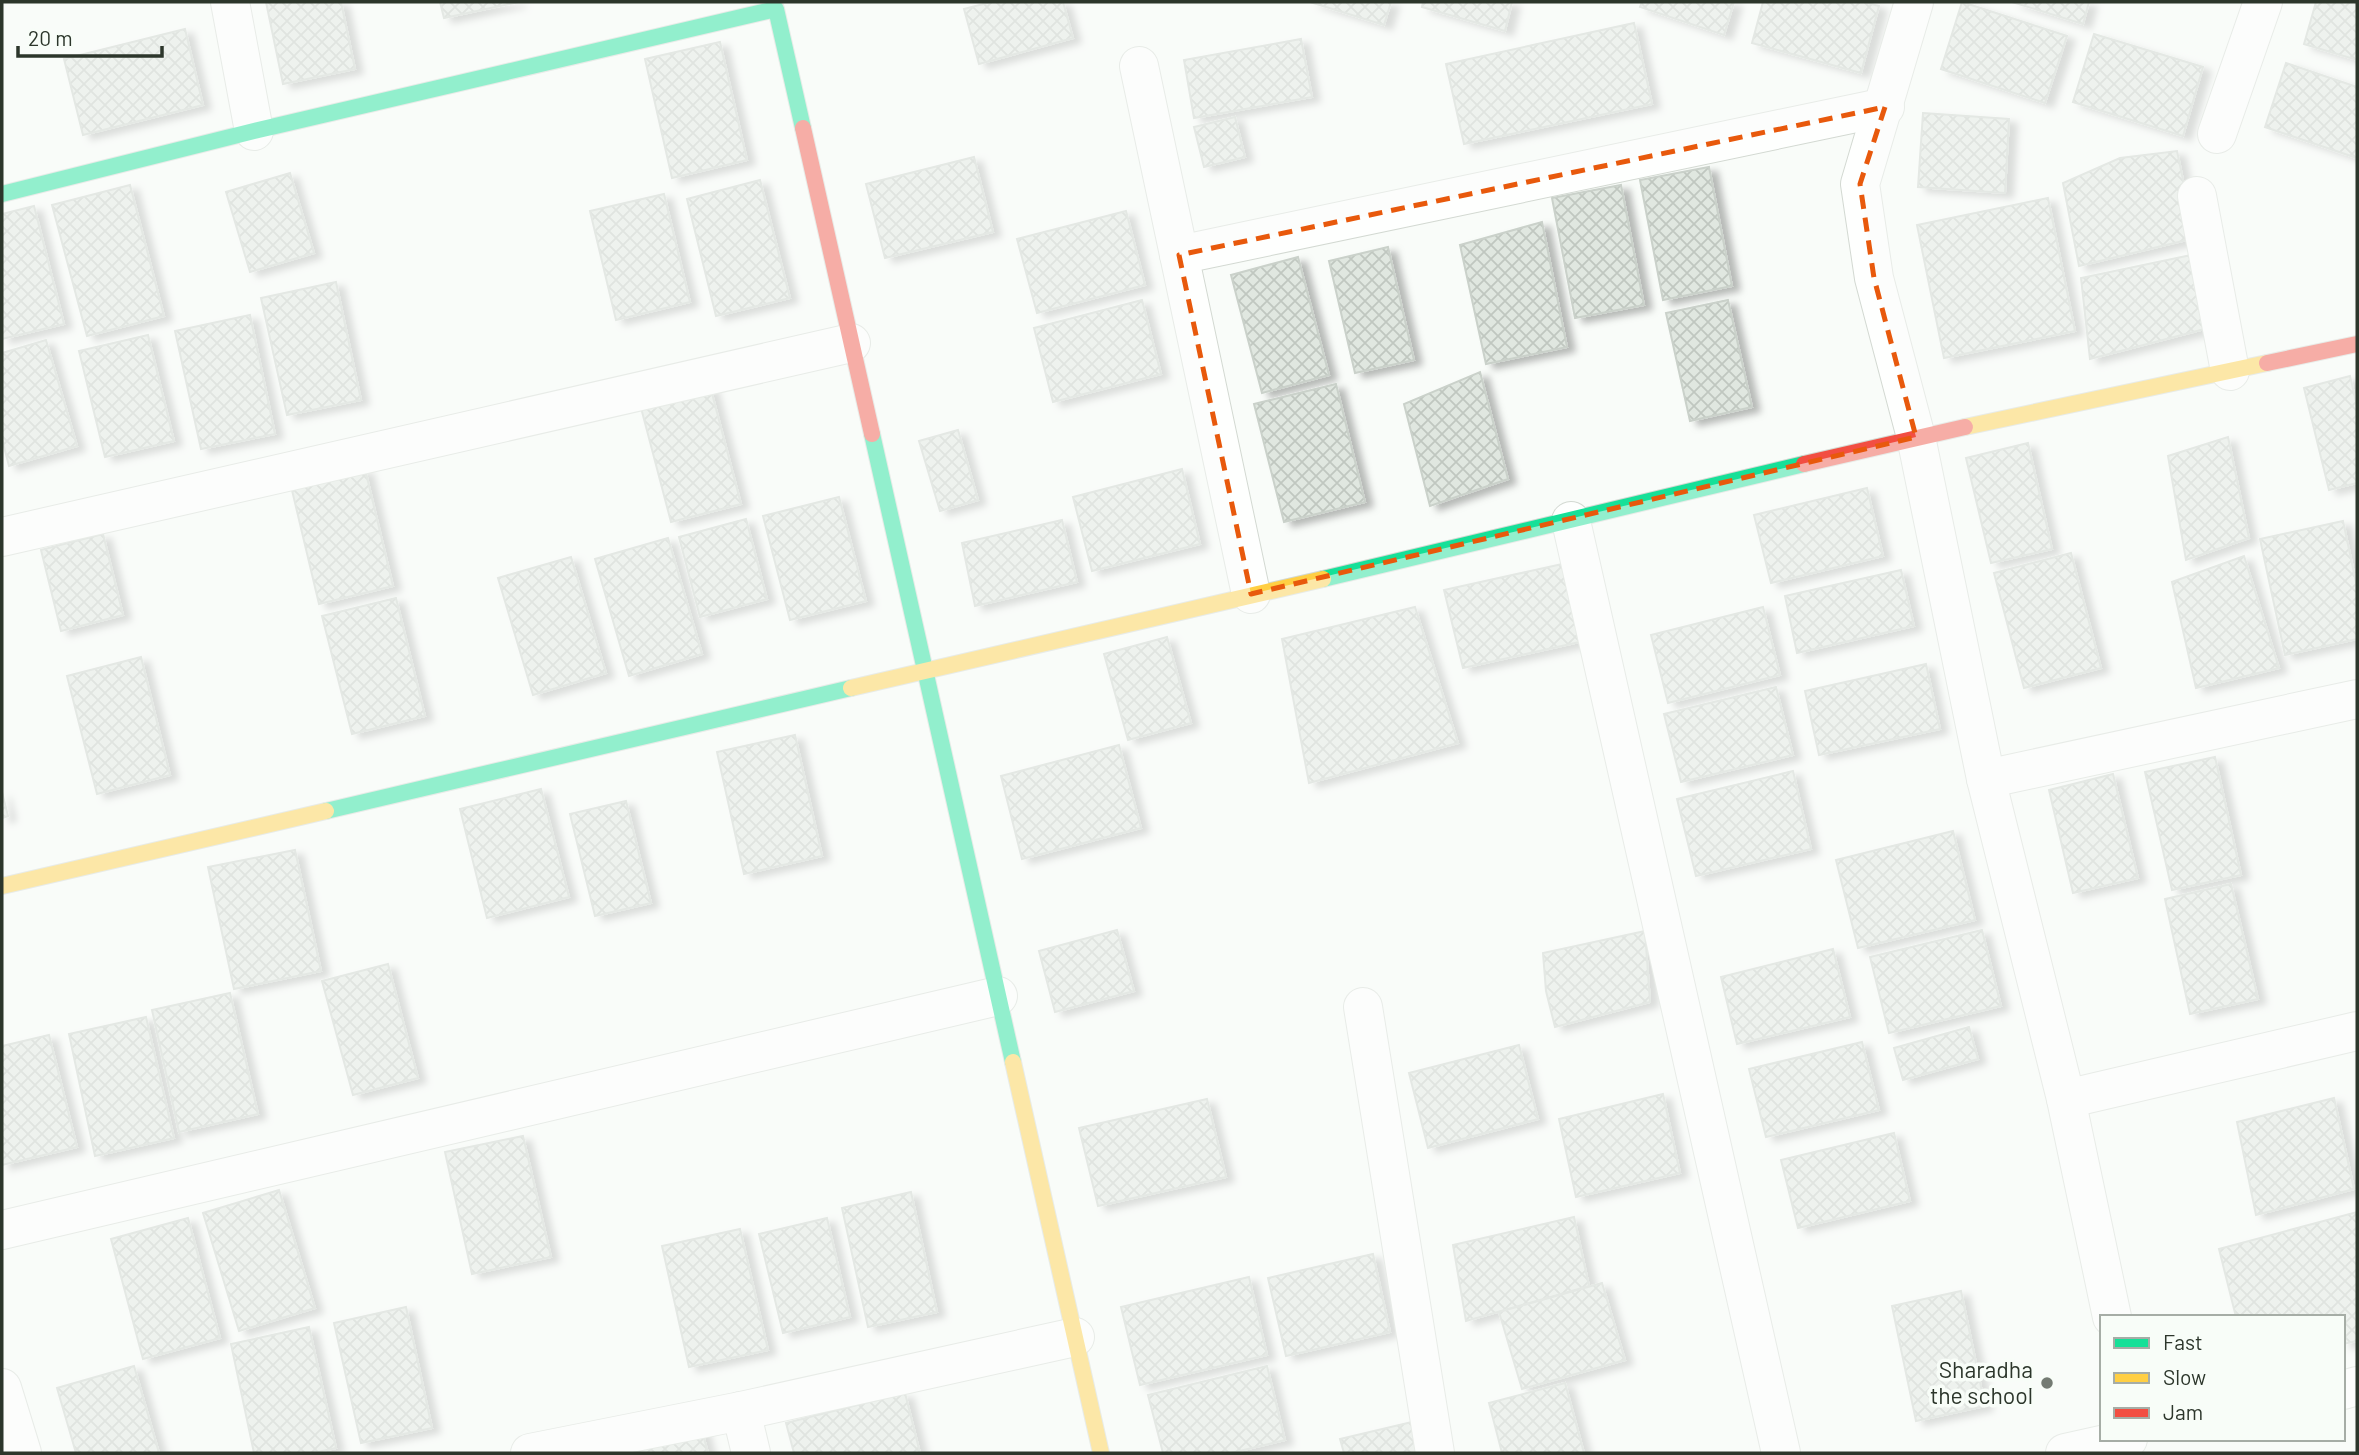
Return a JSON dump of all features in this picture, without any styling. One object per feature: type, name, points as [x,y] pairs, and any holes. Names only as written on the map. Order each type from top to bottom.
[{"type":"street","points":[[230,2],[254,131]]},
{"type":"street","points":[[1914,2],[1860,184],[1874,278],[1916,437],[1986,779],[2066,1099],[2112,1315]]},
{"type":"street","points":[[2217,134],[2263,2]]},
{"type":"street","points":[[2,194],[784,5],[851,343],[1101,1453]]},
{"type":"street","points":[[1139,66],[1251,594]]},
{"type":"street","points":[[1179,255],[1885,107]]},
{"type":"street","points":[[2197,196],[2230,371]]},
{"type":"street","points":[[2,537],[851,343]]},
{"type":"street","points":[[2,886],[924,669],[1571,521],[1916,437],[2357,344]]},
{"type":"street","points":[[1571,521],[1781,1453]]},
{"type":"street","points":[[1986,779],[2357,699]]},
{"type":"street","points":[[2,1230],[998,996]]},
{"type":"street","points":[[1363,1007],[1435,1453]]},
{"type":"street","points":[[2066,1099],[2357,1031]]},
{"type":"street","points":[[530,1453],[740,1411],[1075,1337]]},
{"type":"street","points":[[2,1388],[22,1453]]},
{"type":"street","points":[[740,1411],[751,1453]]},
{"type":"street","points":[[2065,1453],[2119,1441]]},
{"type":"highlighted area","points":[[1885,107],[1860,184],[1874,278],[1916,437],[1251,594],[1179,255]]},
{"type":"building","points":[[266,2],[341,2],[355,69],[283,84]]},
{"type":"building","points":[[440,2],[519,2],[444,18]]},
{"type":"building","points":[[991,2],[1063,2],[1073,38],[979,64],[964,9]]},
{"type":"building","points":[[1310,2],[1391,2],[1384,25]]},
{"type":"building","points":[[1423,2],[1512,2],[1505,31],[1422,7]]},
{"type":"building","points":[[1642,2],[1734,2],[1724,35],[1640,7]]},
{"type":"building","points":[[1763,2],[1864,2],[1879,6],[1861,73],[1752,43]]},
{"type":"building","points":[[1962,2],[2067,36],[2045,103],[1941,69]]},
{"type":"building","points":[[2012,2],[2089,2],[2083,24]]},
{"type":"building","points":[[2316,2],[2357,2],[2357,60],[2304,44]]},
{"type":"building","points":[[1634,23],[1652,104],[1464,144],[1446,64]]},
{"type":"building","points":[[185,29],[203,105],[83,135],[64,59]]},
{"type":"building","points":[[2094,34],[2203,67],[2183,136],[2073,102]]},
{"type":"building","points":[[1301,39],[1312,97],[1194,118],[1184,60]]},
{"type":"building","points":[[720,42],[747,160],[672,178],[645,59]]},
{"type":"building","points":[[2286,63],[2357,87],[2357,158],[2265,127]]},
{"type":"building","points":[[1923,113],[2009,119],[2005,193],[1918,187]]},
{"type":"building","points":[[1235,117],[1245,157],[1204,167],[1194,127]]},
{"type":"building","points":[[2177,151],[2195,238],[2079,266],[2063,183],[2120,158]]},
{"type":"building","points":[[974,157],[993,232],[885,258],[866,184]]},
{"type":"building","points":[[1709,167],[1732,286],[1663,300],[1640,180]]},
{"type":"building","points":[[290,173],[314,253],[250,272],[226,192]]},
{"type":"building","points":[[760,180],[790,298],[716,316],[687,199]]},
{"type":"building","points":[[130,185],[164,316],[87,336],[52,205]]},
{"type":"building","points":[[1621,185],[1644,305],[1575,318],[1552,198]]},
{"type":"building","points":[[664,194],[690,302],[616,320],[590,211]]},
{"type":"building","points":[[2048,198],[2075,331],[1944,358],[1917,225]]},
{"type":"building","points":[[34,206],[64,324],[2,339],[2,214]]},
{"type":"building","points":[[1126,211],[1145,285],[1037,313],[1017,239]]},
{"type":"building","points":[[1542,222],[1567,347],[1486,364],[1460,245]]},
{"type":"building","points":[[1388,247],[1414,360],[1355,373],[1329,261]]},
{"type":"building","points":[[2196,254],[2216,326],[2090,359],[2081,278]]},
{"type":"building","points":[[1298,257],[1329,375],[1262,393],[1231,275]]},
{"type":"building","points":[[336,282],[361,400],[287,415],[261,298]]},
{"type":"building","points":[[1142,300],[1161,374],[1053,402],[1034,328]]},
{"type":"building","points":[[1728,300],[1752,407],[1690,421],[1666,313]]},
{"type":"building","points":[[250,315],[275,434],[201,449],[175,331]]},
{"type":"building","points":[[148,335],[174,441],[105,457],[79,351]]},
{"type":"building","points":[[46,340],[77,446],[9,466],[2,439],[2,353]]},
{"type":"building","points":[[1480,372],[1508,479],[1430,506],[1404,404]]},
{"type":"building","points":[[2350,376],[2357,406],[2357,483],[2329,490],[2304,388]]},
{"type":"building","points":[[1336,384],[1365,502],[1284,522],[1254,404]]},
{"type":"building","points":[[710,386],[741,504],[671,522],[640,404]]},
{"type":"building","points":[[958,430],[978,500],[940,511],[919,441]]},
{"type":"building","points":[[2228,437],[2249,538],[2186,560],[2168,456]]},
{"type":"building","points":[[2028,443],[2052,549],[1991,563],[1966,458]]},
{"type":"building","points":[[365,469],[393,586],[319,604],[291,486]]},
{"type":"building","points":[[1182,469],[1200,544],[1092,571],[1073,497]]},
{"type":"building","points":[[1867,488],[1883,556],[1771,583],[1754,515]]},
{"type":"building","points":[[839,497],[866,601],[790,620],[763,516]]},
{"type":"building","points":[[746,519],[767,599],[700,617],[679,537]]},
{"type":"building","points":[[1062,520],[1077,582],[975,606],[962,543]]},
{"type":"building","points":[[2343,521],[2357,587],[2357,639],[2285,655],[2260,539]]},
{"type":"building","points":[[103,534],[123,615],[61,631],[41,550]]},
{"type":"building","points":[[668,538],[702,654],[629,676],[595,559]]},
{"type":"building","points":[[2071,553],[2101,668],[2024,688],[1994,573]]},
{"type":"building","points":[[2244,556],[2279,668],[2196,688],[2172,582]]},
{"type":"building","points":[[571,557],[606,673],[533,695],[498,578]]},
{"type":"building","points":[[1567,563],[1584,641],[1463,668],[1444,590]]},
{"type":"building","points":[[1901,570],[1914,626],[1797,653],[1785,596]]},
{"type":"building","points":[[396,598],[425,716],[352,734],[322,616]]},
{"type":"building","points":[[1415,607],[1458,743],[1309,783],[1282,639]]},
{"type":"building","points":[[1763,607],[1780,675],[1668,703],[1651,635]]},
{"type":"building","points":[[1167,637],[1191,723],[1128,740],[1104,654]]},
{"type":"building","points":[[141,657],[170,775],[97,794],[67,676]]},
{"type":"building","points":[[1926,664],[1940,729],[1819,755],[1805,691]]},
{"type":"building","points":[[1776,687],[1793,755],[1681,782],[1664,714]]},
{"type":"building","points":[[795,735],[822,856],[744,874],[717,752]]},
{"type":"building","points":[[1119,745],[1141,828],[1022,859],[1001,776]]},
{"type":"building","points":[[2215,757],[2241,875],[2172,890],[2145,772]]},
{"type":"building","points":[[1793,771],[1811,849],[1696,876],[1677,799]]},
{"type":"building","points":[[2113,774],[2138,878],[2073,893],[2049,790]]},
{"type":"building","points":[[541,789],[569,897],[487,918],[460,809]]},
{"type":"building","points":[[2,792],[8,816],[2,818]]},
{"type":"building","points":[[626,801],[651,903],[595,916],[570,814]]},
{"type":"building","points":[[1953,831],[1975,920],[1858,948],[1836,860]]},
{"type":"building","points":[[295,850],[321,971],[234,989],[208,867]]},
{"type":"building","points":[[2231,884],[2258,999],[2190,1014],[2165,899]]},
{"type":"building","points":[[1117,930],[1134,991],[1055,1012],[1039,951]]},
{"type":"building","points":[[1982,930],[2001,1006],[1889,1033],[1870,957]]},
{"type":"building","points":[[1645,931],[1650,1002],[1555,1027],[1546,991],[1543,953]]},
{"type":"building","points":[[1833,949],[1850,1017],[1737,1044],[1721,977]]},
{"type":"building","points":[[388,964],[418,1078],[353,1095],[322,981]]},
{"type":"building","points":[[230,993],[258,1114],[179,1132],[152,1010]]},
{"type":"building","points":[[146,1017],[174,1138],[95,1156],[69,1034]]},
{"type":"building","points":[[1969,1027],[1978,1059],[1903,1080],[1894,1048]]},
{"type":"building","points":[[49,1035],[77,1147],[2,1165],[2,1046]]},
{"type":"building","points":[[1862,1042],[1879,1110],[1766,1137],[1749,1069]]},
{"type":"building","points":[[1519,1045],[1538,1119],[1428,1148],[1409,1073]]},
{"type":"building","points":[[1663,1094],[1680,1173],[1576,1197],[1559,1119]]},
{"type":"building","points":[[2334,1098],[2354,1189],[2256,1215],[2237,1122]]},
{"type":"building","points":[[1207,1099],[1226,1177],[1098,1206],[1079,1128]]},
{"type":"building","points":[[1894,1133],[1910,1201],[1798,1228],[1781,1160]]},
{"type":"building","points":[[523,1136],[551,1257],[472,1274],[445,1152]]},
{"type":"building","points":[[279,1190],[315,1308],[239,1331],[203,1213]]},
{"type":"building","points":[[911,1192],[937,1312],[868,1327],[842,1208]]},
{"type":"building","points":[[2357,1212],[2357,1341],[2345,1344],[2345,1315],[2236,1315],[2219,1249]]},
{"type":"building","points":[[1574,1217],[1589,1286],[1466,1321],[1453,1245]]},
{"type":"building","points":[[188,1218],[220,1338],[143,1359],[111,1239]]},
{"type":"building","points":[[827,1218],[850,1317],[783,1333],[759,1234]]},
{"type":"building","points":[[740,1229],[768,1350],[689,1367],[662,1246]]},
{"type":"building","points":[[1373,1254],[1390,1332],[1286,1356],[1268,1278]]},
{"type":"building","points":[[1249,1277],[1267,1355],[1140,1385],[1121,1307]]},
{"type":"building","points":[[1602,1283],[1625,1360],[1522,1389],[1499,1312]]},
{"type":"building","points":[[1961,1291],[1985,1406],[1916,1421],[1892,1306]]},
{"type":"building","points":[[406,1307],[432,1428],[361,1443],[334,1323]]},
{"type":"building","points":[[309,1327],[336,1448],[313,1453],[254,1453],[231,1344]]},
{"type":"building","points":[[134,1366],[159,1453],[76,1453],[57,1388]]},
{"type":"building","points":[[1267,1366],[1285,1440],[1231,1453],[1163,1453],[1148,1395]]},
{"type":"building","points":[[1565,1383],[1584,1453],[1502,1453],[1489,1403]]},
{"type":"building","points":[[905,1393],[920,1453],[794,1453],[786,1423]]},
{"type":"building","points":[[1412,1422],[1420,1453],[1344,1453],[1340,1439]]},
{"type":"building","points":[[701,1427],[708,1453],[596,1453]]},
{"type":"traffic: fast","points":[[2,194],[254,131],[776,9],[803,128]]},
{"type":"traffic: fast","points":[[872,434],[1013,1062]]},
{"type":"traffic: fast","points":[[1323,579],[1804,464]]},
{"type":"traffic: fast","points":[[326,811],[851,688]]},
{"type":"traffic: slow","points":[[1965,427],[2267,363]]},
{"type":"traffic: slow","points":[[851,688],[1323,579]]},
{"type":"traffic: slow","points":[[2,886],[326,811]]},
{"type":"traffic: slow","points":[[1013,1062],[1101,1453]]},
{"type":"traffic: jam","points":[[803,128],[872,434]]},
{"type":"traffic: jam","points":[[2267,363],[2357,344]]},
{"type":"traffic: jam","points":[[1804,464],[1965,427]]},
{"type":"place","name":"Sharadha the school","points":[[2047,1383]]}]
